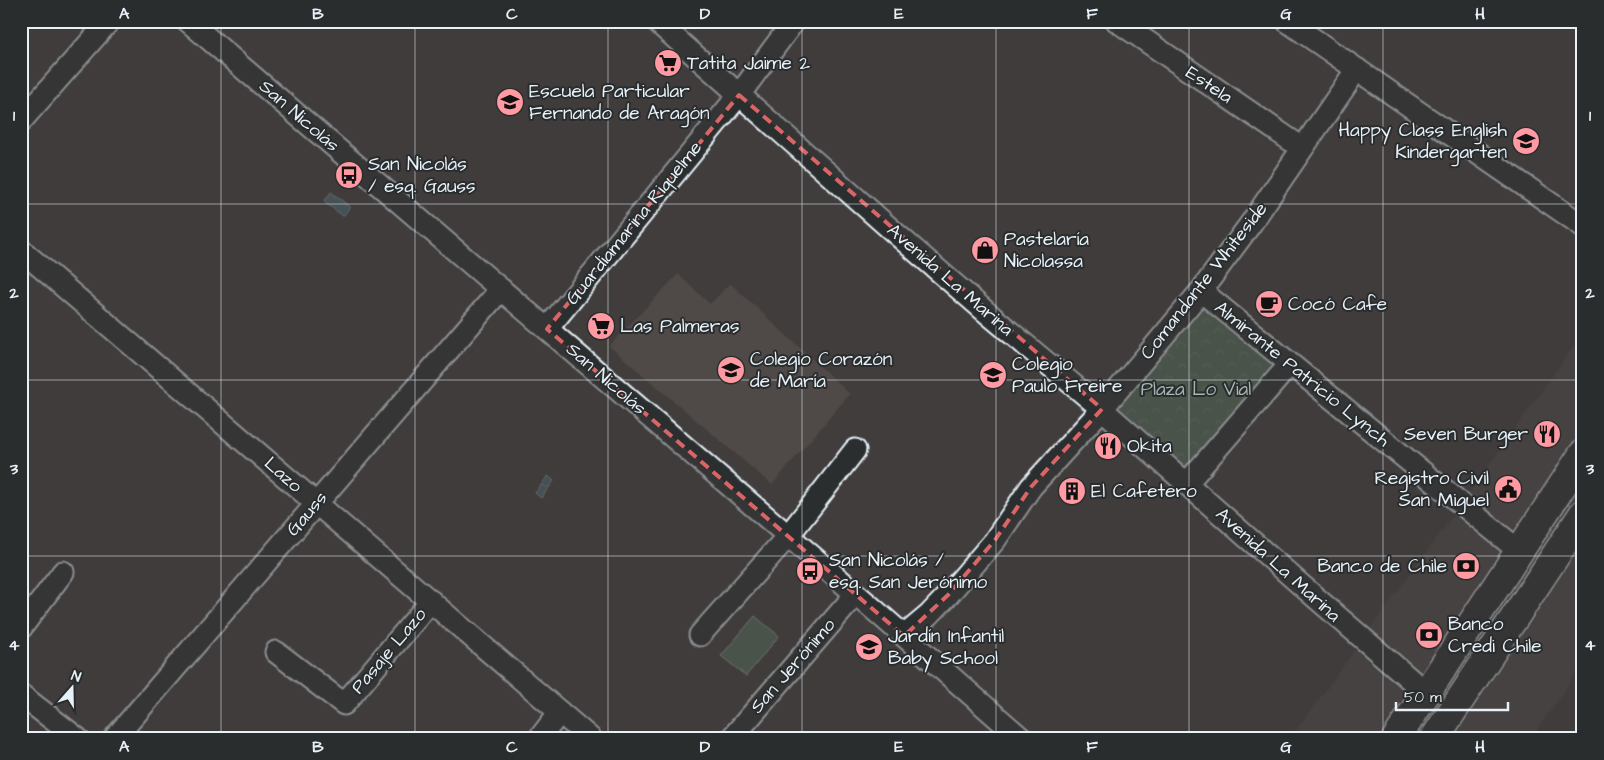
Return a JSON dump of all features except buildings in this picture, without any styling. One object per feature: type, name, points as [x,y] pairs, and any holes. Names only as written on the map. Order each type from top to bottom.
[{"type":"main road","points":[[1396,739],[1583,454]]},
{"type":"main road","points":[[1434,739],[1582,518]]},
{"type":"street","points":[[21,121],[109,21]]},
{"type":"street","name":"San Nicolás","points":[[188,21],[856,594],[1022,739]]},
{"type":"street","name":"Avenida La Marina","points":[[656,21],[978,305],[1102,408],[1292,578],[1426,693]]},
{"type":"street","name":"Guardiamarina Riquelme","points":[[547,329],[739,95],[794,21]]},
{"type":"street","name":"Estela","points":[[1116,21],[1302,148]]},
{"type":"street","points":[[1287,21],[1583,226]]},
{"type":"street","name":"Comandante Whiteside","points":[[904,636],[929,615],[948,595],[995,540],[1031,487],[1102,408],[1201,291],[1252,222],[1357,69]]},
{"type":"street","name":"Lazo","points":[[21,250],[591,739]]},
{"type":"street","name":"Gauss","points":[[114,739],[501,289]]},
{"type":"street","name":"Almirante Patricio Lynch","points":[[1201,291],[1519,551]]},
{"type":"street","points":[[1187,484],[1290,364]]},
{"type":"street","points":[[700,635],[788,536],[856,450]]},
{"type":"street","points":[[1552,500],[1582,518]]},
{"type":"street","points":[[21,628],[63,572]]},
{"type":"street","name":"San Jerónimo","points":[[731,739],[856,594]]},
{"type":"street","name":"Pasaje Lazo","points":[[276,652],[344,704],[431,601]]},
{"type":"street","points":[[21,695],[78,739]]},
{"type":"street","points":[[539,739],[560,712]]},
{"type":"highlighted area","points":[[739,95],[1102,409],[1031,487],[995,540],[948,595],[904,636],[547,329]]},
{"type":"shaded area","name":"Colegio Corazón de María","points":[[678,274],[710,304],[730,283],[850,394],[772,485],[609,346]]},
{"type":"shaded area","points":[[1583,333],[1583,663],[1531,739],[1290,739],[1467,496]]},
{"type":"green space","name":"Plaza Lo Vial","points":[[1202,305],[1278,368],[1190,472],[1115,410]]},
{"type":"green space","points":[[755,616],[779,636],[746,676],[721,656]]},
{"type":"water","points":[[331,192],[350,207],[343,216],[324,202]]},
{"type":"water","points":[[548,476],[554,481],[541,498],[535,493]]},
{"type":"place","name":"Tatita Jaime 2","points":[[668,63]]},
{"type":"place","name":"Escuela Particular Fernando de Aragón","points":[[510,102]]},
{"type":"place","name":"Happy Class English Kindergarten","points":[[1526,141]]},
{"type":"place","name":"San Nicolás / esq. Gauss","points":[[349,175]]},
{"type":"place","name":"Pastelaría Nicolassa","points":[[985,250]]},
{"type":"place","name":"Cocó Cafe","points":[[1269,304]]},
{"type":"place","name":"Las Palmeras","points":[[601,326]]},
{"type":"place","name":"Colegio Corazón de María","points":[[731,370]]},
{"type":"place","name":"Colegio Paulo Freire","points":[[993,375]]},
{"type":"place","name":"Seven Burger","points":[[1547,434]]},
{"type":"place","name":"Okita","points":[[1108,446]]},
{"type":"place","name":"Registro Civil San Miguel","points":[[1508,489]]},
{"type":"place","name":"El Cafetero","points":[[1072,491]]},
{"type":"place","name":"Banco de Chile","points":[[1466,566]]},
{"type":"place","name":"San Nicolás / esq. San Jerónimo","points":[[810,571]]},
{"type":"place","name":"Banco Credi Chile","points":[[1429,635]]},
{"type":"place","name":"Jardín Infantil Baby School","points":[[869,647]]}]
